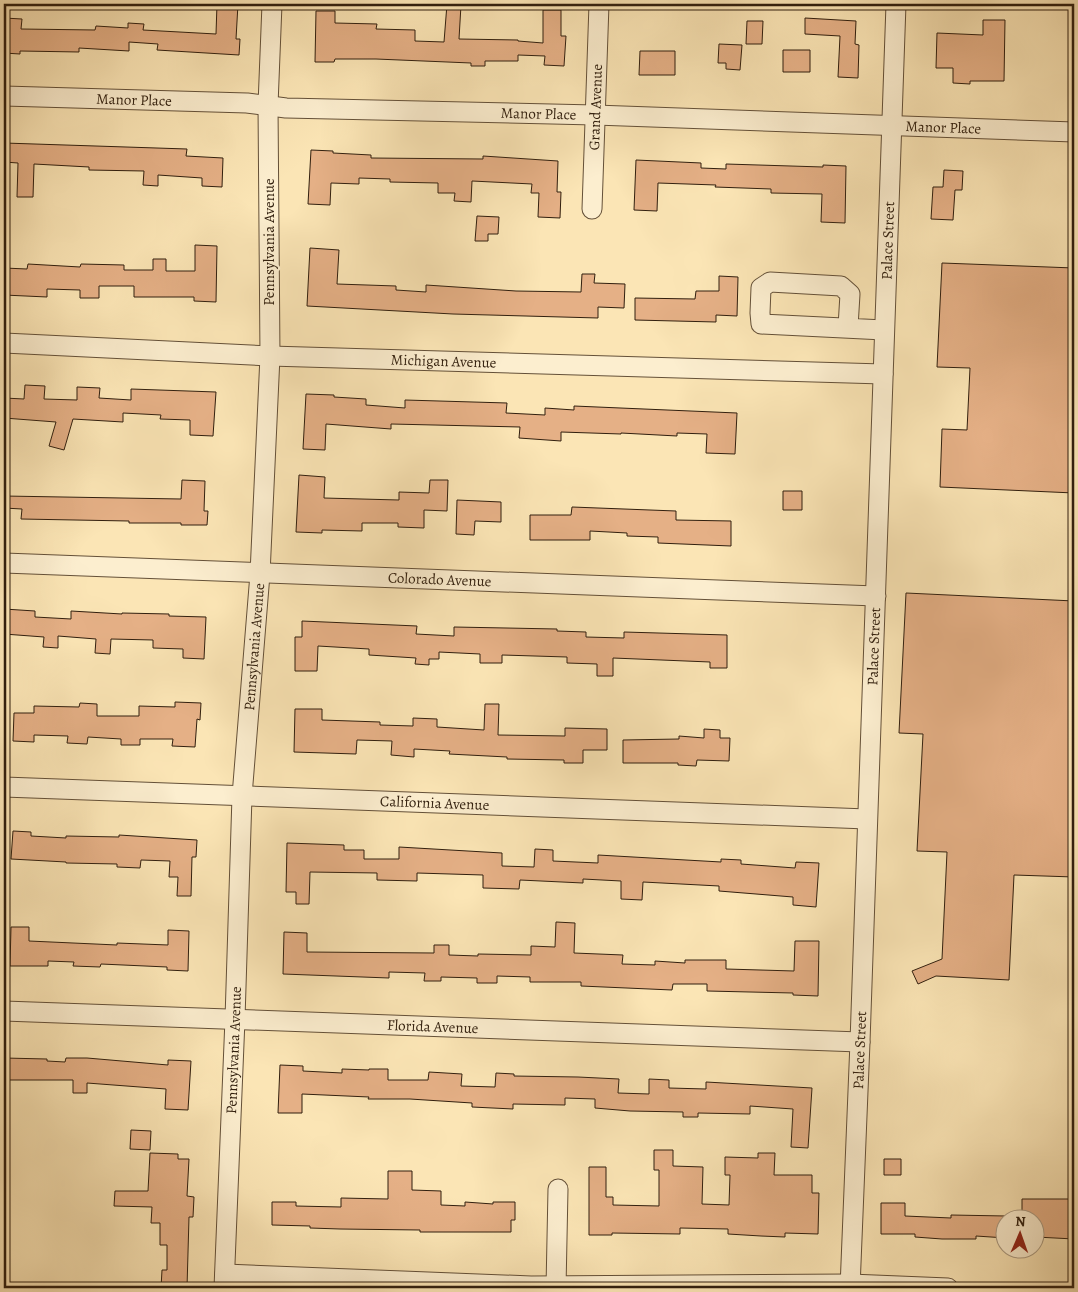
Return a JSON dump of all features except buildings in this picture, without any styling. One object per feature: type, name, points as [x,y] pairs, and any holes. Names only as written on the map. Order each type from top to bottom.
[{"type":"street","name":"Pennsylvania Avenue","points":[[225,1281],[236,1019],[242,796],[260,574],[270,356],[268,105],[272,4]]},
{"type":"street","name":"Grand Avenue","points":[[592,209],[599,4]]},
{"type":"street","name":"Palace Street","points":[[850,1286],[896,4]]},
{"type":"street","name":"Manor Place","points":[[4,96],[268,105],[286,108],[594,115],[1074,132]]},
{"type":"street","points":[[848,327],[850,294],[841,286],[770,282],[761,288],[761,324],[884,330]]},
{"type":"street","name":"Michigan Avenue","points":[[4,343],[270,356],[883,374]]},
{"type":"street","name":"Colorado Avenue","points":[[4,564],[876,596]]},
{"type":"street","name":"California Avenue","points":[[4,787],[867,819]]},
{"type":"street","name":"Florida Avenue","points":[[4,1010],[860,1042]]},
{"type":"street","points":[[556,1287],[558,1189]]},
{"type":"street","points":[[225,1281],[556,1287],[850,1286],[948,1288]]}]
